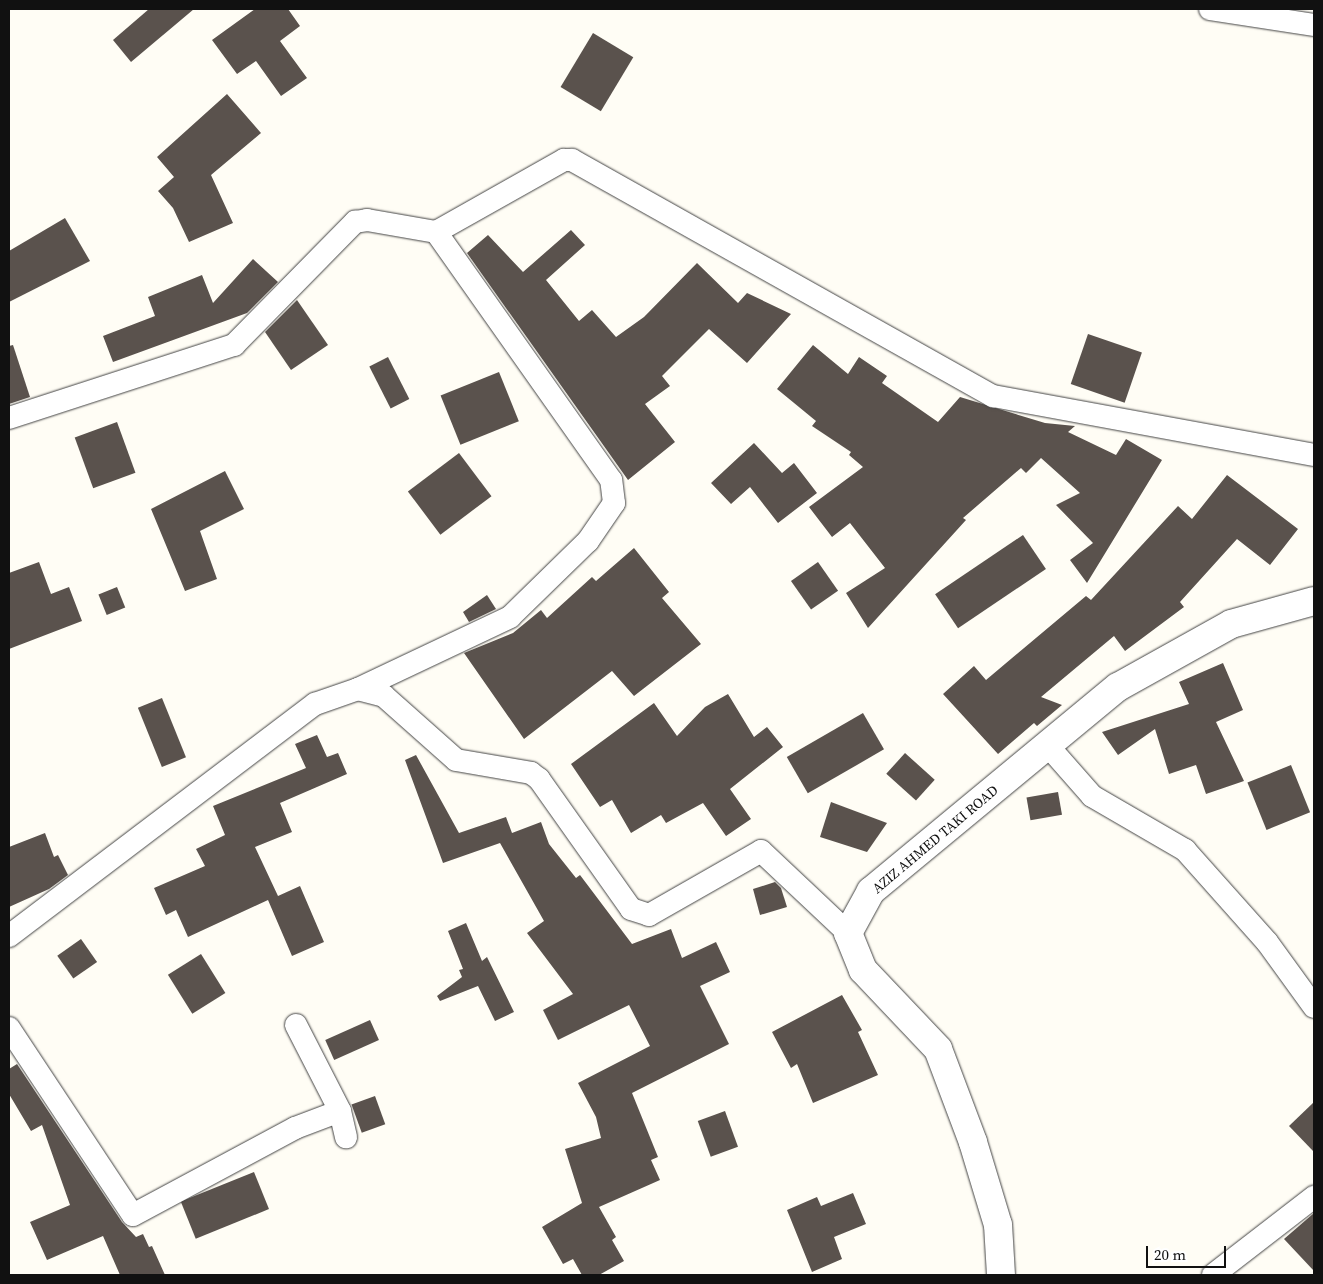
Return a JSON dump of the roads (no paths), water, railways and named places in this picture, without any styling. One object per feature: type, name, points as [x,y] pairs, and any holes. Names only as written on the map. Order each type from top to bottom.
[{"type":"street","points":[[1210,9],[1314,25]]},
{"type":"street","points":[[9,418],[234,345],[355,222],[367,220],[436,232],[564,160],[572,160],[993,396],[1314,455]]},
{"type":"street","points":[[9,936],[315,704],[358,689],[510,617],[588,541],[614,503],[611,480],[436,232]]},
{"type":"street","name":"AZIZ AHMED TAKI ROAD","points":[[848,933],[871,891],[1049,746],[1118,687],[1231,624],[1314,601]]},
{"type":"street","points":[[358,689],[384,696],[456,760],[531,772],[539,779],[631,909],[649,916],[761,851],[848,933],[863,970],[938,1050],[973,1142],[998,1225],[1001,1275]]},
{"type":"street","points":[[1049,746],[1092,796],[1185,850],[1267,942],[1314,1007]]},
{"type":"street","points":[[296,1025],[340,1111],[346,1137]]},
{"type":"street","points":[[9,1028],[133,1215],[295,1128],[340,1111]]},
{"type":"street","points":[[1213,1275],[1314,1197]]}]
